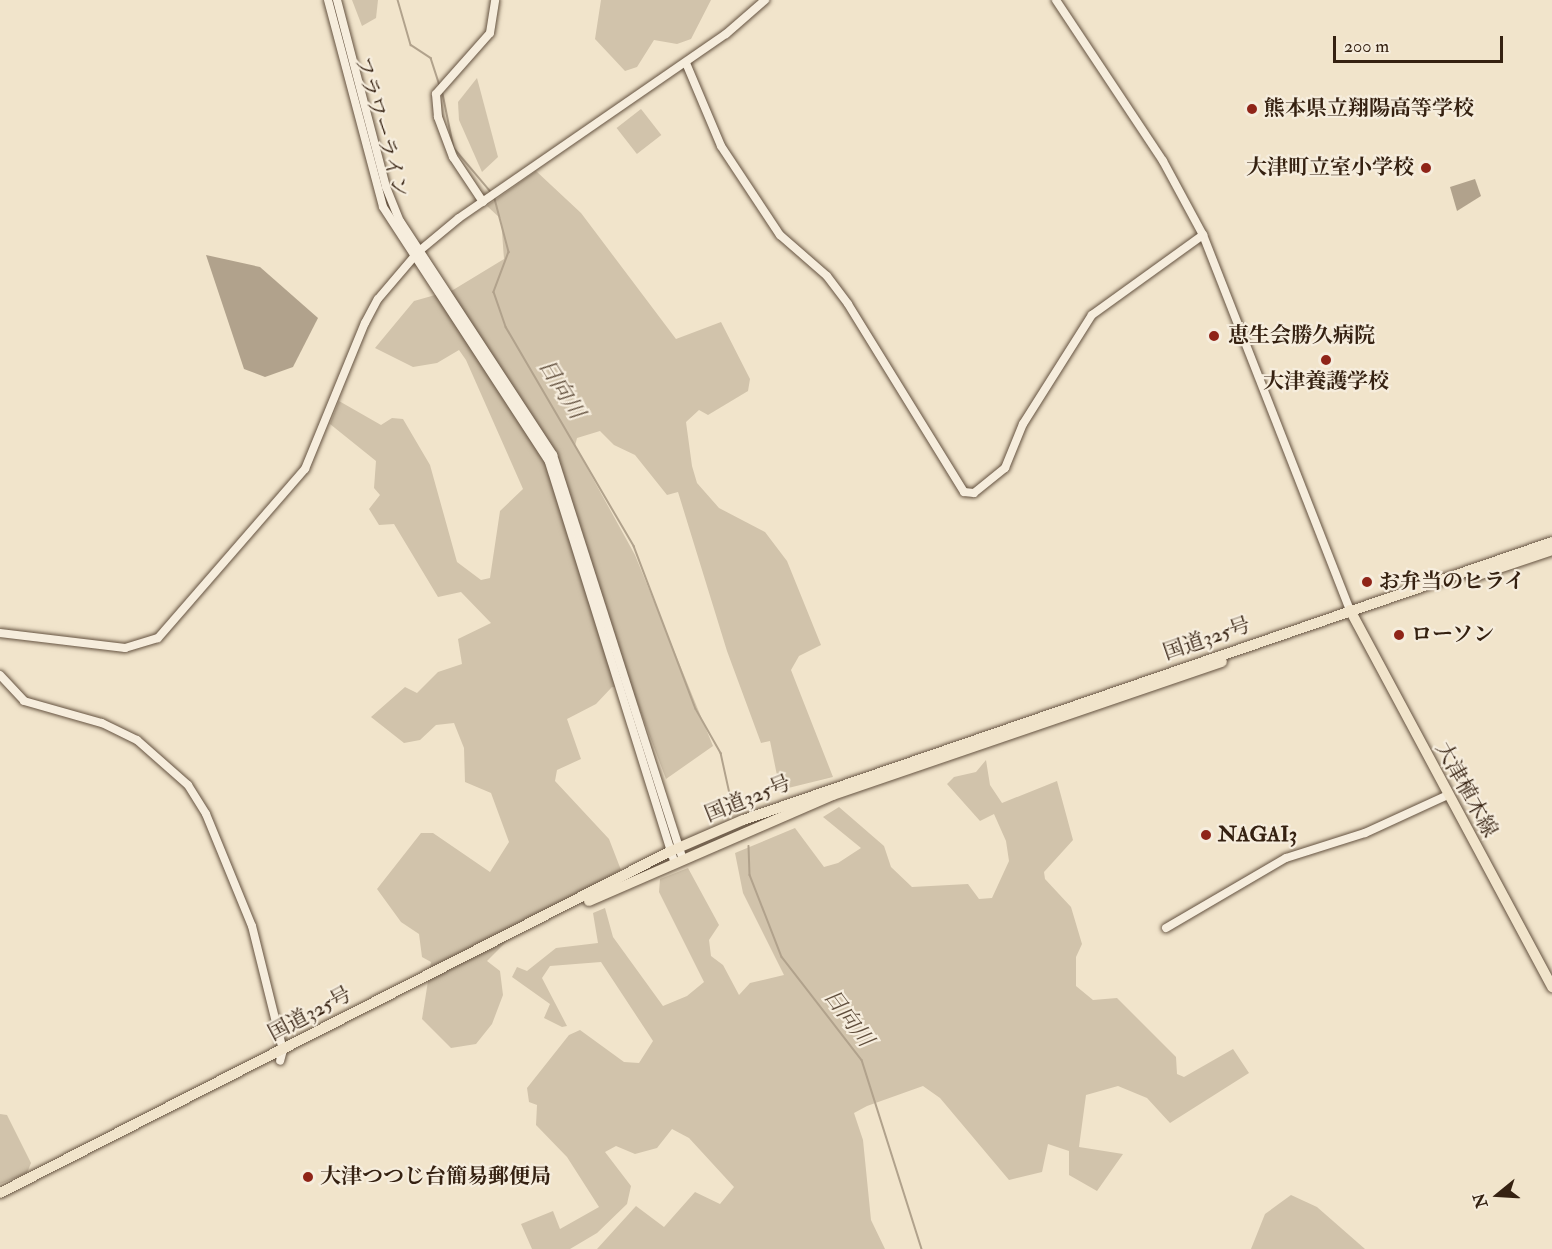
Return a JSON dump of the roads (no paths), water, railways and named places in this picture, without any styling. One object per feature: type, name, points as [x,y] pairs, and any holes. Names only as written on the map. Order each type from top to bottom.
[{"type":"main road","name":"国道325号","points":[[0,1200],[677,855],[842,784],[1351,613],[1552,542]]},
{"type":"main road","name":"国道325号","points":[[1351,613],[1552,550]]},
{"type":"main road","name":"大津植木線","points":[[1351,613],[1446,796],[1552,987]]},
{"type":"main road","name":"国道325号","points":[[0,1193],[282,1056]]},
{"type":"street","name":"フラワーライン","points":[[328,0],[375,189],[415,255]]},
{"type":"street","name":"フラワーライン","points":[[337,0],[386,187],[415,255]]},
{"type":"street","points":[[486,200],[449,148],[436,94],[490,33],[495,0]]},
{"type":"street","points":[[0,633],[125,648],[158,638],[305,469],[365,323],[415,255],[486,200],[686,63],[765,0]]},
{"type":"street","points":[[1056,0],[1163,161],[1203,235],[1351,613]]},
{"type":"street","points":[[686,63],[721,146],[780,235],[827,276],[848,304],[947,470],[968,494],[1005,468],[1023,424],[1092,315],[1203,235]]},
{"type":"street","points":[[415,255],[543,448],[677,855]]},
{"type":"street","points":[[0,675],[24,701],[95,720],[137,740],[188,785],[206,814],[252,926],[282,1056]]},
{"type":"street","points":[[1166,928],[1286,858],[1365,833],[1446,796]]},
{"type":"waterway","name":"日向川","points":[[398,0],[411,45],[431,58],[440,86]]},
{"type":"waterway","name":"日向川","points":[[443,94],[454,148],[491,192]]},
{"type":"waterway","name":"日向川","points":[[495,199],[509,252],[494,292],[506,327],[634,546],[696,709],[721,753],[732,803]]},
{"type":"waterway","name":"日向川","points":[[749,846],[750,875],[782,957],[862,1060],[922,1249]]},
{"type":"place","name":"熊本県立翔陽高等学校","points":[[1252,109]]},
{"type":"place","name":"大津町立室小学校","points":[[1426,168]]},
{"type":"place","name":"恵生会勝久病院","points":[[1214,336]]},
{"type":"place","name":"大津養護学校","points":[[1326,360]]},
{"type":"place","name":"お弁当のヒライ","points":[[1367,582]]},
{"type":"place","name":"ローソン","points":[[1399,635]]},
{"type":"place","name":"NAGAI3","points":[[1206,835]]},
{"type":"place","name":"大津つつじ台簡易郵便局","points":[[308,1177]]}]
